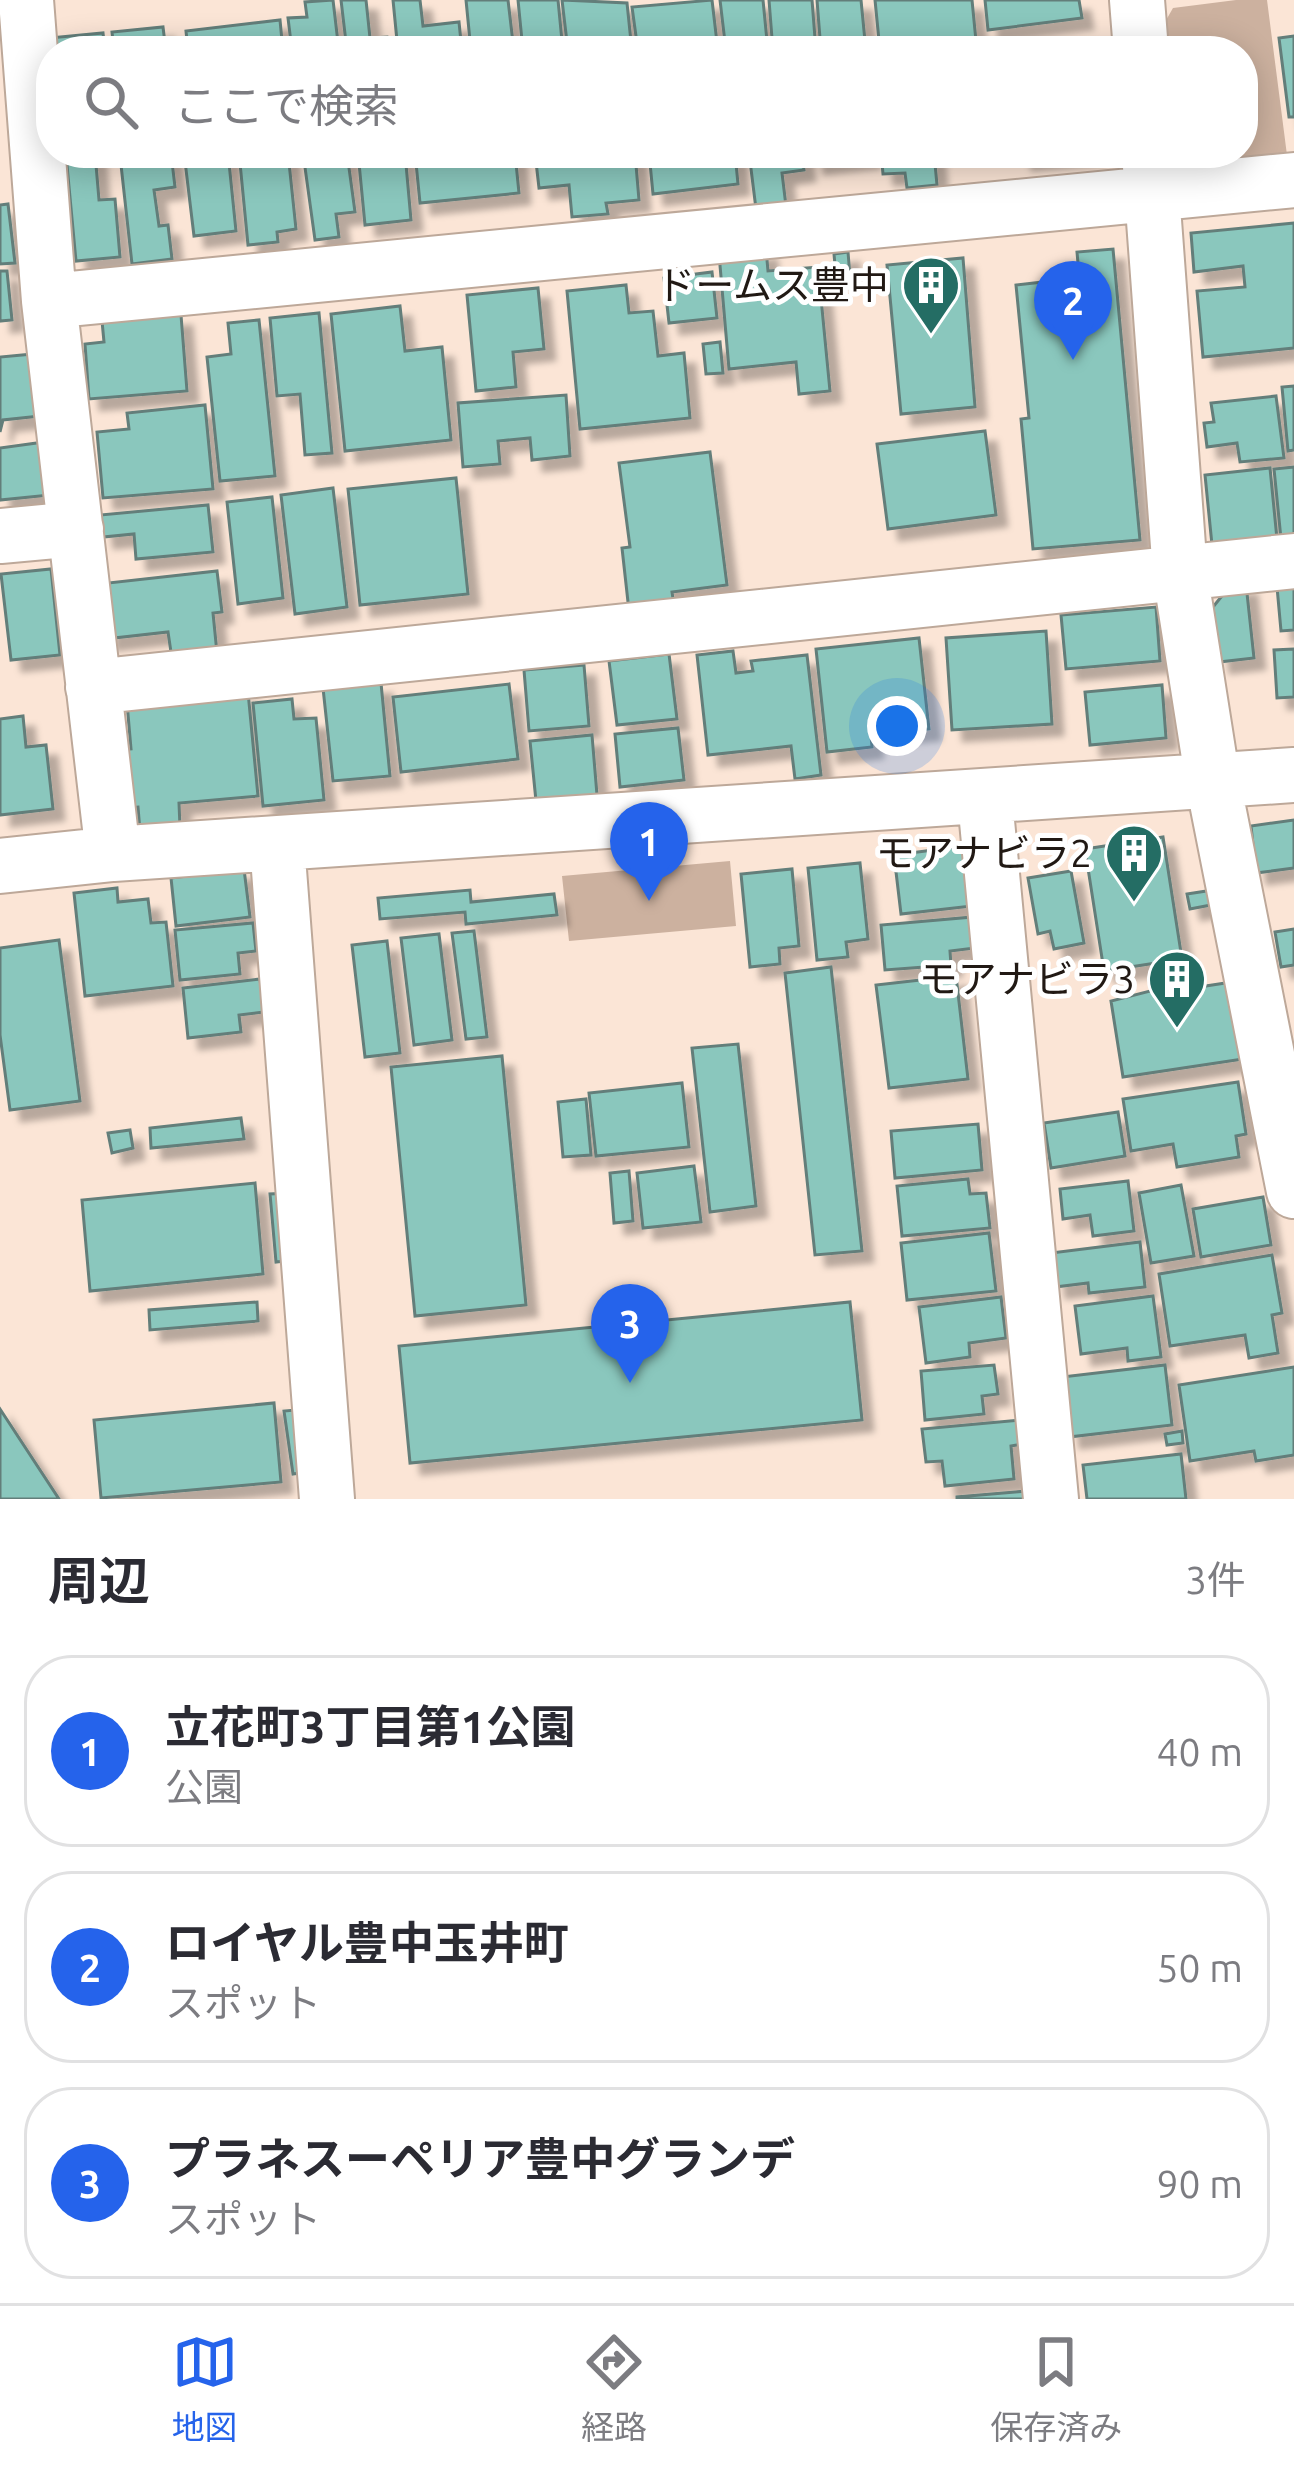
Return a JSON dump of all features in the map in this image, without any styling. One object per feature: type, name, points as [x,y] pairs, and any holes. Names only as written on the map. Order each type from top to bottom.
[{"type":"street","points":[[26,0],[19,165],[49,301],[112,854]]},
{"type":"street","points":[[1137,0],[1140,36]]},
{"type":"street","points":[[49,301],[1151,175],[1294,180]]},
{"type":"street","points":[[1151,175],[1180,573],[1213,782],[1294,1191]]},
{"type":"street","points":[[0,536],[76,529]]},
{"type":"street","points":[[93,687],[1294,561]]},
{"type":"street","points":[[0,866],[112,854],[985,800],[1294,776]]},
{"type":"street","points":[[985,800],[1051,1499]]},
{"type":"street","points":[[277,844],[327,1499]]},
{"type":"shaded area","points":[[1267,0],[1288,163],[1258,165],[1258,36],[1166,36],[1165,22],[1173,8]]},
{"type":"shaded area","points":[[730,861],[736,926],[569,941],[562,876]]},
{"type":"building","points":[[333,0],[337,36],[290,36],[288,18],[307,17],[305,2]]},
{"type":"building","points":[[341,0],[366,0],[370,36],[345,36]]},
{"type":"building","points":[[393,0],[420,0],[423,26],[459,22],[460,36],[397,36]]},
{"type":"building","points":[[466,0],[508,0],[512,36],[470,36]]},
{"type":"building","points":[[518,0],[558,0],[562,36],[522,36]]},
{"type":"building","points":[[562,0],[627,3],[630,36],[566,36]]},
{"type":"building","points":[[712,0],[716,36],[636,36],[632,7]]},
{"type":"building","points":[[720,0],[763,0],[767,36],[724,36]]},
{"type":"building","points":[[769,0],[812,0],[815,36],[772,36]]},
{"type":"building","points":[[817,0],[861,0],[865,36],[820,36]]},
{"type":"building","points":[[875,0],[972,0],[976,36],[879,36]]},
{"type":"building","points":[[985,0],[1079,0],[1082,18],[988,30]]},
{"type":"building","points":[[280,20],[282,36],[186,36],[186,31]]},
{"type":"building","points":[[163,27],[164,36],[112,36],[112,32]]},
{"type":"building","points":[[1294,36],[1294,117],[1289,117],[1279,38]]},
{"type":"building","points":[[67,168],[96,168],[99,200],[115,199],[120,257],[76,261]]},
{"type":"building","points":[[121,168],[173,168],[175,187],[154,190],[159,226],[168,225],[172,259],[132,264]]},
{"type":"building","points":[[186,168],[230,168],[236,231],[194,236]]},
{"type":"building","points":[[240,168],[290,168],[296,229],[277,232],[278,242],[248,245]]},
{"type":"building","points":[[305,168],[349,168],[355,212],[336,214],[339,237],[315,240]]},
{"type":"building","points":[[359,168],[406,168],[411,220],[365,225]]},
{"type":"building","points":[[416,168],[516,168],[519,193],[420,203]]},
{"type":"building","points":[[537,168],[636,168],[639,200],[606,203],[608,214],[572,217],[569,185],[539,188]]},
{"type":"building","points":[[650,168],[736,168],[738,184],[653,194]]},
{"type":"building","points":[[751,168],[804,168],[782,173],[786,206],[756,209]]},
{"type":"building","points":[[882,168],[935,168],[937,185],[907,188],[905,173],[883,174]]},
{"type":"building","points":[[8,204],[15,263],[0,264],[0,205]]},
{"type":"building","points":[[1294,223],[1294,348],[1203,357],[1197,291],[1245,287],[1243,266],[1194,272],[1191,233]]},
{"type":"building","points":[[766,249],[768,271],[818,267],[830,391],[799,394],[796,362],[729,369],[719,254]]},
{"type":"building","points":[[1113,249],[1140,540],[1033,549],[1021,419],[1029,418],[1016,285],[1043,282],[1045,301],[1081,297],[1077,252]]},
{"type":"building","points":[[848,252],[850,276],[836,277],[834,254]]},
{"type":"building","name":"ドームス豊中","points":[[963,258],[975,407],[901,414],[887,265]]},
{"type":"building","points":[[0,271],[7,271],[12,320],[0,321]]},
{"type":"building","points":[[712,272],[717,318],[669,323],[664,278]]},
{"type":"building","points":[[626,285],[629,313],[653,311],[658,356],[684,353],[690,418],[580,429],[567,291]]},
{"type":"building","points":[[538,288],[544,349],[513,352],[516,387],[476,391],[467,295]]},
{"type":"building","points":[[400,306],[405,351],[442,347],[451,440],[345,451],[331,314]]},
{"type":"building","points":[[319,313],[332,453],[305,455],[300,394],[277,396],[270,318]]},
{"type":"building","points":[[181,315],[187,391],[89,399],[85,344],[104,342],[102,321]]},
{"type":"building","points":[[259,320],[275,476],[220,481],[207,357],[231,354],[228,323]]},
{"type":"building","points":[[720,342],[723,373],[706,374],[703,344]]},
{"type":"building","points":[[44,353],[50,415],[3,420],[0,432],[0,357]]},
{"type":"building","points":[[1294,386],[1294,450],[1288,451],[1282,387]]},
{"type":"building","points":[[566,395],[570,456],[532,460],[530,438],[498,441],[500,464],[463,467],[458,403]]},
{"type":"building","points":[[1276,396],[1284,458],[1240,462],[1237,443],[1207,447],[1204,423],[1214,422],[1211,403]]},
{"type":"building","points":[[205,405],[213,489],[103,498],[97,432],[129,429],[127,413]]},
{"type":"building","points":[[985,431],[996,515],[888,529],[877,444]]},
{"type":"building","points":[[44,442],[50,495],[0,500],[0,448]]},
{"type":"building","points":[[710,452],[727,585],[672,592],[674,605],[629,611],[622,548],[630,547],[619,463]]},
{"type":"building","points":[[1294,467],[1294,538],[1281,539],[1274,469]]},
{"type":"building","points":[[1270,468],[1277,539],[1212,545],[1205,475]]},
{"type":"building","points":[[456,478],[468,594],[360,605],[348,489]]},
{"type":"building","points":[[333,488],[347,607],[295,614],[281,495]]},
{"type":"building","points":[[272,497],[283,598],[238,604],[227,502]]},
{"type":"building","points":[[208,505],[213,552],[136,559],[134,534],[103,537],[100,515]]},
{"type":"building","points":[[51,569],[60,655],[11,660],[1,574]]},
{"type":"building","points":[[217,571],[222,612],[213,613],[217,653],[172,659],[168,632],[105,639],[108,583]]},
{"type":"building","points":[[1246,584],[1254,658],[1219,662],[1213,607],[1230,586]]},
{"type":"building","points":[[1294,586],[1294,630],[1281,631],[1277,587]]},
{"type":"building","points":[[1156,607],[1160,661],[1066,669],[1061,615]]},
{"type":"building","points":[[1046,631],[1052,724],[952,730],[946,638]]},
{"type":"building","points":[[919,638],[929,729],[871,735],[872,747],[827,752],[816,649]]},
{"type":"building","points":[[1294,649],[1294,697],[1277,698],[1274,650]]},
{"type":"building","points":[[733,651],[736,673],[753,671],[751,661],[807,655],[821,775],[795,779],[791,746],[708,755],[697,655]]},
{"type":"building","points":[[669,654],[677,719],[617,725],[609,661]]},
{"type":"building","points":[[584,665],[589,726],[529,731],[524,670]]},
{"type":"building","points":[[381,683],[390,776],[333,781],[323,688]]},
{"type":"building","points":[[509,684],[518,759],[401,772],[393,697]]},
{"type":"building","points":[[1162,685],[1166,738],[1090,745],[1085,692]]},
{"type":"building","points":[[248,692],[258,796],[179,803],[180,827],[140,831],[138,807],[124,808],[119,750],[131,749],[127,703]]},
{"type":"building","points":[[292,699],[294,719],[316,718],[324,800],[263,806],[253,703]]},
{"type":"building","points":[[23,716],[26,747],[46,745],[53,809],[0,815],[0,719]]},
{"type":"building","points":[[678,728],[684,780],[620,787],[615,734]]},
{"type":"building","points":[[592,735],[597,795],[536,801],[530,741]]},
{"type":"building","points":[[1294,820],[1294,868],[1256,873],[1251,826]]},
{"type":"building","name":"モアナビラ2","points":[[1163,837],[1182,959],[1104,971],[1085,849]]},
{"type":"building","points":[[965,846],[972,906],[901,914],[894,855]]},
{"type":"building","points":[[860,863],[868,939],[846,942],[848,957],[817,960],[808,868]]},
{"type":"building","points":[[244,869],[250,917],[176,926],[171,878]]},
{"type":"building","points":[[792,869],[799,946],[779,948],[780,964],[750,967],[741,874]]},
{"type":"building","points":[[1071,871],[1084,943],[1054,949],[1050,931],[1038,934],[1028,878]]},
{"type":"building","points":[[117,888],[118,902],[148,899],[151,923],[166,922],[173,986],[85,996],[74,893]]},
{"type":"building","points":[[470,890],[471,902],[554,894],[557,915],[466,924],[465,912],[380,919],[378,898]]},
{"type":"building","points":[[1213,890],[1216,904],[1190,909],[1187,894]]},
{"type":"building","points":[[973,917],[975,948],[950,951],[951,965],[885,970],[881,925]]},
{"type":"building","points":[[253,923],[256,951],[238,953],[240,974],[180,980],[175,930]]},
{"type":"building","points":[[1294,929],[1294,965],[1281,967],[1275,932]]},
{"type":"building","points":[[474,931],[487,1037],[466,1039],[452,933]]},
{"type":"building","points":[[439,934],[452,1040],[414,1045],[401,938]]},
{"type":"building","points":[[59,940],[80,1101],[10,1110],[0,1035],[0,948]]},
{"type":"building","points":[[387,941],[400,1053],[365,1057],[352,945]]},
{"type":"building","points":[[831,967],[862,1251],[815,1255],[785,973]]},
{"type":"building","points":[[956,976],[968,1079],[889,1088],[876,985]]},
{"type":"building","points":[[260,979],[264,1012],[239,1015],[241,1032],[188,1038],[183,988]]},
{"type":"building","name":"モアナビラ3","points":[[1185,982],[1186,989],[1232,982],[1243,1059],[1123,1077],[1111,1001]]},
{"type":"building","points":[[738,1044],[756,1206],[710,1212],[692,1048]]},
{"type":"building","points":[[502,1056],[526,1305],[415,1316],[391,1067]]},
{"type":"building","points":[[1238,1082],[1246,1134],[1236,1136],[1239,1157],[1177,1167],[1173,1144],[1131,1151],[1123,1099]]},
{"type":"building","points":[[682,1083],[689,1147],[596,1156],[589,1093]]},
{"type":"building","points":[[586,1099],[591,1155],[563,1157],[558,1102]]},
{"type":"building","points":[[1118,1112],[1125,1156],[1051,1168],[1044,1123]]},
{"type":"building","points":[[241,1118],[244,1139],[151,1148],[150,1128]]},
{"type":"building","points":[[978,1124],[982,1170],[895,1178],[891,1131]]},
{"type":"building","points":[[130,1130],[133,1148],[112,1153],[108,1133]]},
{"type":"building","points":[[694,1166],[701,1222],[643,1228],[637,1173]]},
{"type":"building","points":[[629,1171],[633,1221],[614,1223],[610,1173]]},
{"type":"building","points":[[968,1179],[970,1194],[986,1193],[990,1228],[902,1236],[897,1186]]},
{"type":"building","points":[[1128,1181],[1134,1231],[1093,1236],[1090,1215],[1063,1219],[1060,1189]]},
{"type":"building","points":[[255,1183],[263,1274],[90,1291],[82,1200]]},
{"type":"building","points":[[1181,1185],[1194,1256],[1151,1263],[1139,1193]]},
{"type":"building","points":[[289,1193],[294,1260],[276,1262],[270,1194]]},
{"type":"building","points":[[1263,1197],[1271,1245],[1201,1257],[1193,1209]]},
{"type":"building","points":[[989,1233],[996,1291],[907,1300],[901,1243]]},
{"type":"building","points":[[1140,1242],[1145,1287],[1089,1293],[1088,1283],[1055,1287],[1051,1253]]},
{"type":"building","points":[[1272,1255],[1282,1313],[1272,1315],[1278,1353],[1249,1358],[1245,1335],[1170,1346],[1159,1274]]},
{"type":"building","points":[[1153,1296],[1161,1357],[1128,1361],[1127,1348],[1081,1354],[1075,1306]]},
{"type":"building","points":[[1001,1297],[1006,1338],[969,1343],[970,1357],[926,1363],[919,1307]]},
{"type":"building","points":[[257,1302],[258,1321],[150,1330],[149,1310]]},
{"type":"building","points":[[850,1302],[862,1420],[410,1463],[399,1346]]},
{"type":"building","points":[[994,1365],[998,1394],[982,1396],[984,1414],[925,1420],[921,1371]]},
{"type":"building","points":[[1165,1365],[1172,1425],[1069,1437],[1062,1377]]},
{"type":"building","points":[[1294,1367],[1294,1455],[1256,1461],[1254,1451],[1190,1461],[1179,1385]]},
{"type":"building","points":[[274,1403],[281,1482],[101,1498],[94,1420]]},
{"type":"building","points":[[0,1409],[59,1499],[0,1499]]},
{"type":"building","points":[[306,1409],[314,1471],[293,1474],[284,1411]]},
{"type":"building","points":[[1021,1420],[1023,1444],[1011,1446],[1014,1479],[945,1486],[942,1461],[926,1462],[922,1429]]},
{"type":"building","points":[[1182,1431],[1183,1443],[1167,1445],[1165,1434]]},
{"type":"building","points":[[1181,1454],[1186,1499],[1087,1499],[1083,1465]]},
{"type":"building","points":[[1027,1491],[1027,1499],[957,1499],[957,1497]]},
{"type":"place","name":"ドームス豊中","points":[[931,336]]},
{"type":"place","name":"ロイヤル豊中玉井町","points":[[1073,360]]},
{"type":"place","name":"立花町3丁目第1公園","points":[[649,901]]},
{"type":"place","name":"モアナビラ2","points":[[1134,904]]},
{"type":"place","name":"モアナビラ3","points":[[1177,1030]]},
{"type":"place","name":"プラネスーペリア豊中グランデ","points":[[630,1383]]}]
